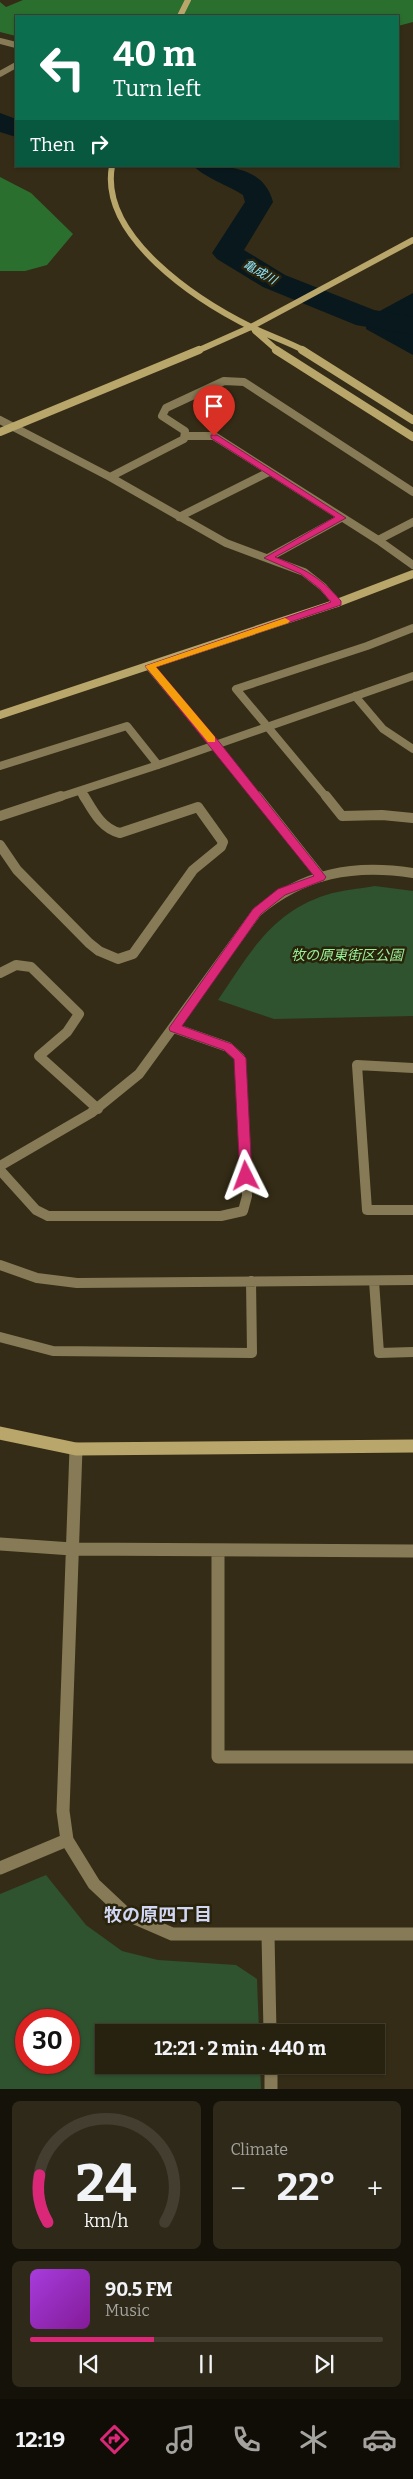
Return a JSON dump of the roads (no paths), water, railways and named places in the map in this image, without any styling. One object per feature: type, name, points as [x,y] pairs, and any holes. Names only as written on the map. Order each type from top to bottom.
[{"type":"street","points":[[180,15],[188,0]]},
{"type":"street","points":[[0,41],[15,45]]},
{"type":"street","points":[[0,74],[15,66]]},
{"type":"street","points":[[112,167],[110,185],[116,209],[124,224],[149,257],[174,278],[250,327],[271,347],[413,437]]},
{"type":"street","points":[[0,432],[152,371],[250,327],[413,240]]},
{"type":"street","points":[[250,327],[287,341],[413,420]]},
{"type":"street","points":[[185,436],[182,429],[162,416],[166,408],[224,381],[244,382],[413,492]]},
{"type":"street","points":[[0,420],[110,477],[226,543],[304,572],[323,587],[337,603]]},
{"type":"street","points":[[110,477],[181,442],[185,436]]},
{"type":"street","points":[[185,436],[214,436],[378,540],[413,565]]},
{"type":"street","points":[[180,516],[269,472]]},
{"type":"street","points":[[268,558],[341,518]]},
{"type":"street","points":[[378,540],[413,522]]},
{"type":"street","points":[[0,715],[337,603],[413,574]]},
{"type":"street","points":[[413,628],[367,646],[236,689],[342,816],[382,815],[413,818]]},
{"type":"street","points":[[150,666],[216,745],[320,877]]},
{"type":"street","points":[[0,816],[158,766],[413,676]]},
{"type":"street","points":[[355,696],[384,729],[413,749]]},
{"type":"street","points":[[0,766],[127,726],[158,766]]},
{"type":"street","points":[[0,845],[17,870],[99,951],[118,959],[133,954],[193,870],[221,847],[223,842],[198,807],[120,833],[114,833],[107,828],[80,791]]},
{"type":"street","points":[[0,1166],[98,1109],[120,1094],[139,1074],[174,1028],[257,912],[282,892],[320,877],[364,868],[413,873]]},
{"type":"street","points":[[0,973],[16,965],[31,967],[79,1014],[75,1025],[39,1056],[98,1109]]},
{"type":"street","points":[[0,1170],[36,1210],[48,1216],[221,1216],[243,1211],[247,1196],[240,1058],[228,1047],[174,1028]]},
{"type":"street","points":[[413,1068],[357,1065],[367,1210],[413,1210]]},
{"type":"street","points":[[0,1265],[19,1274],[46,1281],[77,1284],[413,1280]]},
{"type":"street","points":[[0,1337],[53,1351],[252,1352],[251,1281]]},
{"type":"street","points":[[374,1281],[379,1353],[413,1352]]},
{"type":"street","points":[[0,1432],[76,1449],[413,1446]]},
{"type":"street","points":[[76,1449],[63,1811],[67,1840],[94,1884],[126,1914],[172,1934],[413,1934]]},
{"type":"street","points":[[0,1544],[72,1549],[413,1551]]},
{"type":"street","points":[[218,1550],[218,1757],[413,1757]]},
{"type":"street","points":[[0,1868],[67,1840]]},
{"type":"street","points":[[268,1934],[270,2024]]},
{"type":"street","points":[[271,2074],[271,2089]]},
{"type":"waterway","name":"亀成川","points":[[0,121],[15,128]]},
{"type":"waterway","name":"亀成川","points":[[210,167],[236,178],[256,191],[259,202],[227,253],[274,281],[367,318],[413,326]]},
{"type":"district","name":"牧の原四丁目","points":[[158,1915]]},
{"type":"park label","name":"牧の原東街区公園","points":[[347,955]]}]
